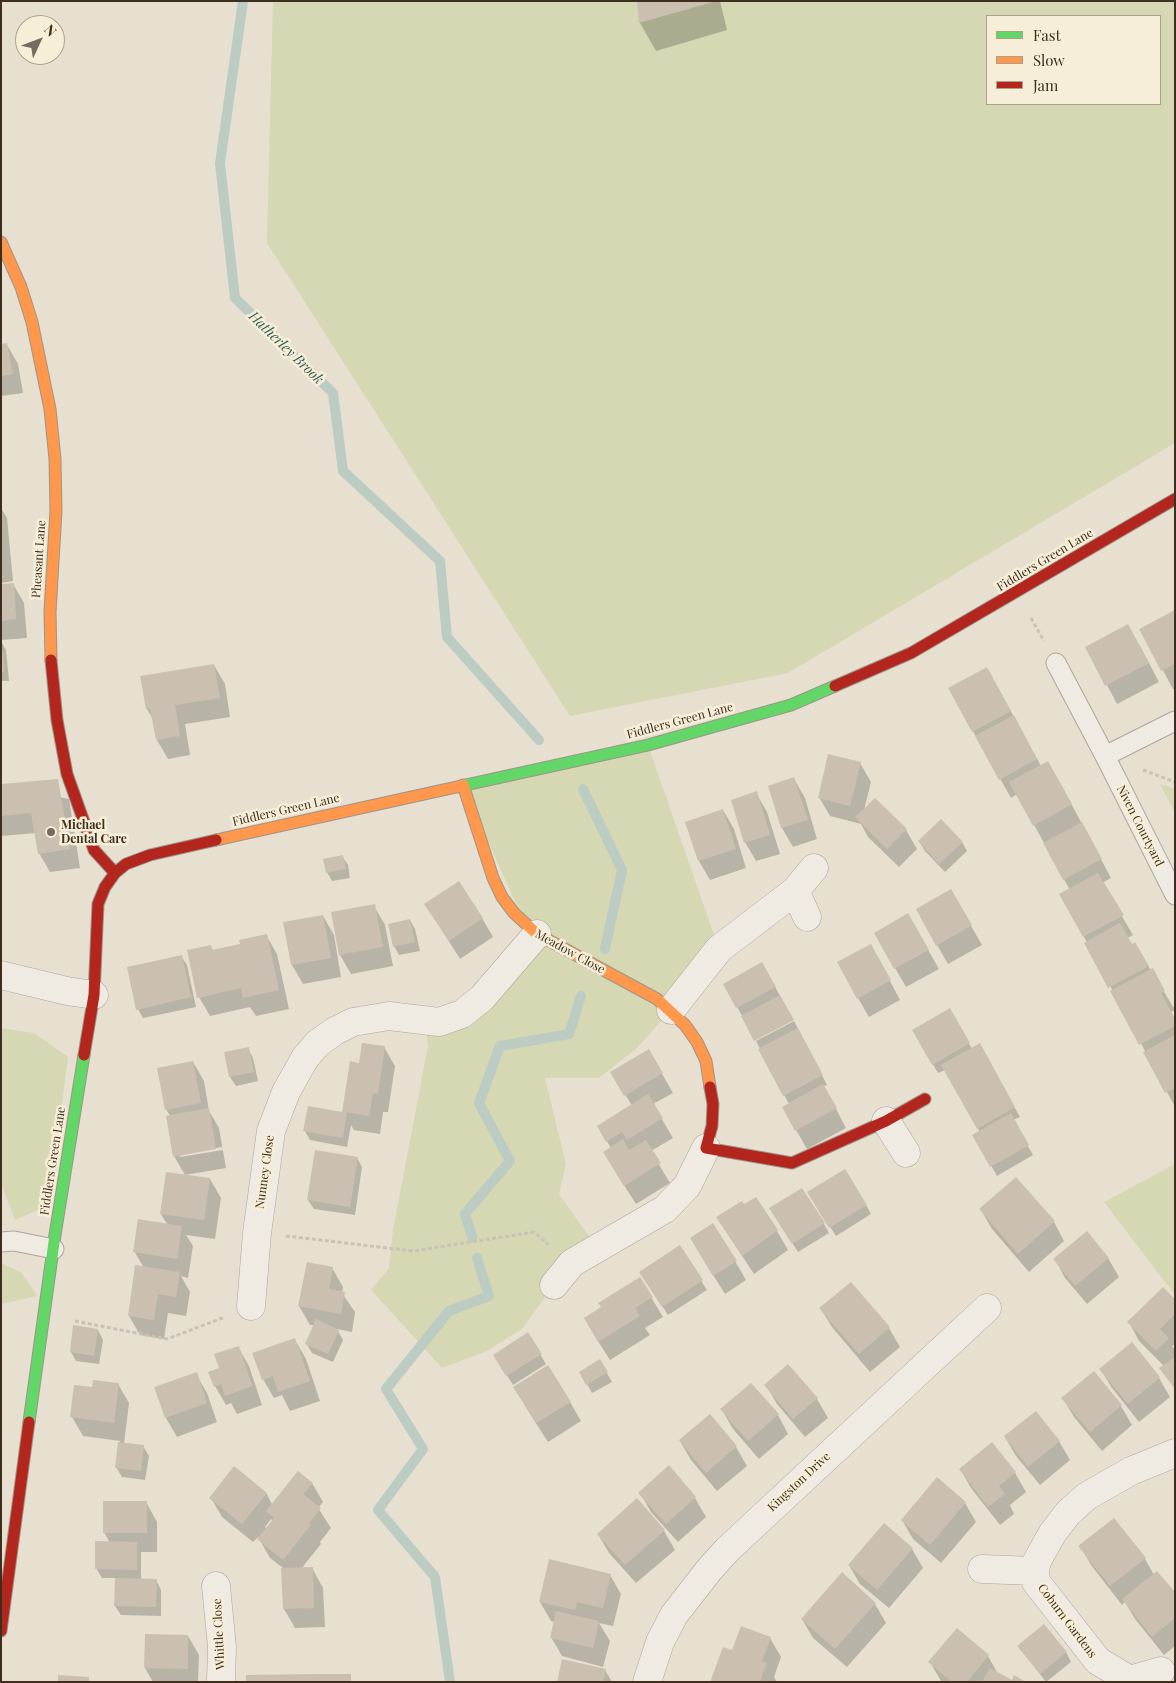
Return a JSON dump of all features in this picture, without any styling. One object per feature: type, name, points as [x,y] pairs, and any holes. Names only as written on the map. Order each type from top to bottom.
[{"type":"street","name":"Pheasant Lane","points":[[1,242],[21,287],[32,322],[50,409],[55,459],[56,511],[50,612],[51,666],[57,720],[67,774],[94,850],[115,873]]},
{"type":"street","name":"Fiddlers Green Lane","points":[[1,1631],[54,1250],[94,996],[98,904],[104,887],[115,873],[126,864],[150,855],[648,745],[791,705],[911,654],[1175,499]]},
{"type":"street","name":"Meadow Close","points":[[463,785],[492,878],[514,913],[536,934],[657,999],[672,1010],[697,1042],[706,1061],[711,1081],[712,1126],[706,1148],[687,1186],[666,1209],[572,1263],[554,1285]]},
{"type":"street","points":[[672,1010],[719,949],[795,891],[814,868]]},
{"type":"street","points":[[795,891],[807,917]]},
{"type":"street","name":"Nunney Close","points":[[251,1306],[257,1233],[271,1131],[278,1109],[304,1058],[318,1043],[335,1031],[371,1017],[389,1016],[439,1022],[462,1014],[482,998],[536,934]]},
{"type":"street","points":[[1,975],[94,996]]},
{"type":"street","points":[[706,1148],[792,1163],[886,1121],[925,1099]]},
{"type":"street","points":[[886,1121],[906,1153]]},
{"type":"street","name":"Kingston Drive","points":[[647,1682],[660,1642],[674,1615],[709,1570],[952,1338],[987,1308]]},
{"type":"street","name":"Coburn Gardens","points":[[1161,1671],[1130,1680],[1098,1662],[1036,1582],[1035,1571],[1037,1561],[1052,1534],[1068,1513],[1087,1496],[1130,1471],[1175,1453]]},
{"type":"street","name":"Coburn Gardens","points":[[982,1568],[1035,1571]]},
{"type":"street","name":"Whittle Close","points":[[216,1586],[222,1648],[221,1682]]},
{"type":"lane","name":"Niven Courtyard","points":[[1056,663],[1175,894]]},
{"type":"lane","points":[[1105,756],[1175,721]]},
{"type":"lane","points":[[1,1242],[14,1241],[54,1250]]},
{"type":"path","points":[[1017,593],[1056,663]]},
{"type":"path","points":[[257,1233],[413,1251],[534,1232],[572,1263]]},
{"type":"path","points":[[45,1315],[167,1339],[251,1306]]},
{"type":"green space","points":[[273,1],[1175,1],[1175,443],[788,673],[570,716],[267,243]]},
{"type":"green space","points":[[648,745],[719,949],[671,1010],[637,1048],[599,1078],[545,1078],[566,1164],[559,1194],[598,1249],[554,1285],[522,1329],[487,1351],[442,1368],[371,1290],[389,1268],[393,1230],[428,1046],[425,1020],[482,998],[525,924],[463,785]]},
{"type":"green space","points":[[1160,784],[1175,789],[1175,813]]},
{"type":"green space","points":[[1,1028],[34,1033],[68,1057],[49,1205],[15,1220],[1,1183]]},
{"type":"green space","points":[[1175,1164],[1175,1295],[1104,1202]]},
{"type":"green space","points":[[1,1263],[21,1272],[37,1296],[1,1304]]},
{"type":"building","points":[[637,1],[713,1],[713,2],[639,23]]},
{"type":"building","points":[[7,343],[13,374],[1,376],[1,344]]},
{"type":"building","points":[[14,583],[16,619],[1,621],[1,584]]},
{"type":"building","points":[[1175,610],[1175,664],[1161,671],[1139,629]]},
{"type":"building","points":[[1128,624],[1149,663],[1105,686],[1085,647]]},
{"type":"building","points":[[1,653],[3,653],[4,672],[1,672]]},
{"type":"building","points":[[214,664],[220,698],[175,705],[180,736],[156,740],[150,709],[146,709],[140,676]]},
{"type":"building","points":[[987,667],[1011,711],[972,732],[948,688]]},
{"type":"building","points":[[1014,715],[1037,759],[999,780],[975,736]]},
{"type":"building","points":[[828,754],[861,762],[850,806],[818,798]]},
{"type":"building","points":[[1048,761],[1072,804],[1033,826],[1009,782]]},
{"type":"building","points":[[794,777],[808,820],[781,828],[768,786]]},
{"type":"building","name":"Michael Dental Care","points":[[58,779],[70,849],[38,854],[31,813],[1,816],[1,784]]},
{"type":"building","points":[[757,791],[770,835],[744,843],[731,800]]},
{"type":"building","points":[[875,798],[907,829],[887,849],[855,817]]},
{"type":"building","points":[[723,809],[736,849],[698,861],[685,822]]},
{"type":"building","points":[[941,819],[963,842],[939,864],[918,841]]},
{"type":"building","points":[[1082,822],[1102,859],[1063,880],[1043,843]]},
{"type":"building","points":[[343,855],[346,869],[326,873],[323,859]]},
{"type":"building","points":[[1098,873],[1124,915],[1083,937],[1059,894]]},
{"type":"building","points":[[459,881],[483,918],[449,941],[424,904]]},
{"type":"building","points":[[951,889],[972,925],[936,946],[916,909]]},
{"type":"building","points":[[375,904],[383,947],[339,955],[331,912]]},
{"type":"building","points":[[908,913],[929,950],[894,969],[874,933]]},
{"type":"building","points":[[323,915],[331,958],[291,965],[283,922]]},
{"type":"building","points":[[410,919],[415,942],[393,947],[388,924]]},
{"type":"building","points":[[1120,923],[1132,944],[1135,942],[1149,966],[1108,988],[1084,943]]},
{"type":"building","points":[[267,934],[279,990],[243,998],[241,988],[197,998],[187,950],[211,945],[212,950],[240,944],[239,940]]},
{"type":"building","points":[[871,944],[891,980],[857,999],[837,962]]},
{"type":"building","points":[[182,955],[191,997],[136,1010],[127,967]]},
{"type":"building","points":[[762,962],[776,987],[736,1008],[723,984]]},
{"type":"building","points":[[1153,968],[1165,991],[1161,993],[1175,1019],[1175,1026],[1139,1045],[1110,991]]},
{"type":"building","points":[[780,995],[794,1020],[754,1041],[741,1016]]},
{"type":"building","points":[[950,1008],[970,1043],[932,1065],[912,1030]]},
{"type":"building","points":[[798,1028],[823,1075],[783,1096],[758,1049]]},
{"type":"building","points":[[1175,1035],[1175,1088],[1165,1093],[1143,1052]]},
{"type":"building","points":[[362,1043],[385,1046],[378,1094],[373,1093],[369,1116],[347,1112],[343,1138],[303,1131],[308,1106],[342,1112],[350,1061],[359,1063]]},
{"type":"building","points":[[980,1043],[1015,1107],[977,1129],[941,1065]]},
{"type":"building","points":[[249,1047],[254,1072],[229,1077],[224,1052]]},
{"type":"building","points":[[649,1049],[663,1073],[624,1096],[610,1072]]},
{"type":"building","points":[[193,1061],[201,1103],[165,1110],[157,1068]]},
{"type":"building","points":[[823,1084],[837,1108],[795,1131],[782,1107]]},
{"type":"building","points":[[648,1094],[663,1118],[627,1140],[622,1132],[606,1142],[597,1126]]},
{"type":"building","points":[[209,1108],[216,1149],[173,1157],[166,1116]]},
{"type":"building","points":[[1011,1113],[1029,1145],[990,1167],[972,1135]]},
{"type":"building","points":[[623,1139],[629,1150],[646,1140],[661,1163],[624,1186],[603,1152]]},
{"type":"building","points":[[315,1150],[358,1157],[350,1207],[307,1200]]},
{"type":"building","points":[[845,1169],[867,1205],[829,1228],[807,1192]]},
{"type":"building","points":[[166,1172],[210,1178],[204,1220],[160,1214]]},
{"type":"building","points":[[1016,1177],[1055,1221],[1018,1254],[979,1209]]},
{"type":"building","points":[[802,1188],[825,1223],[792,1244],[769,1208]]},
{"type":"building","points":[[756,1197],[778,1230],[742,1256],[716,1217],[742,1201],[744,1204]]},
{"type":"building","points":[[138,1219],[182,1226],[177,1259],[133,1252]]},
{"type":"building","points":[[713,1223],[737,1261],[713,1276],[690,1238]]},
{"type":"building","points":[[1087,1231],[1109,1258],[1075,1286],[1053,1259]]},
{"type":"building","points":[[680,1245],[703,1280],[662,1307],[639,1272]]},
{"type":"building","points":[[307,1262],[333,1267],[329,1289],[345,1292],[341,1314],[298,1306]]},
{"type":"building","points":[[135,1265],[180,1272],[176,1297],[158,1294],[154,1320],[128,1316]]},
{"type":"building","points":[[640,1277],[653,1297],[635,1308],[640,1316],[598,1342],[584,1318],[601,1307],[598,1303]]},
{"type":"building","points":[[851,1282],[890,1327],[859,1354],[819,1308]]},
{"type":"building","points":[[1163,1287],[1175,1299],[1175,1314],[1160,1329],[1169,1338],[1156,1351],[1127,1322]]},
{"type":"building","points":[[316,1319],[339,1330],[328,1354],[305,1344]]},
{"type":"building","points":[[73,1325],[98,1329],[94,1356],[70,1352]]},
{"type":"building","points":[[528,1332],[542,1354],[506,1376],[493,1355]]},
{"type":"building","points":[[295,1338],[310,1381],[278,1392],[273,1376],[262,1380],[252,1353]]},
{"type":"building","points":[[1132,1342],[1160,1377],[1128,1404],[1099,1369]]},
{"type":"building","points":[[239,1346],[252,1386],[225,1396],[221,1384],[214,1387],[208,1372],[219,1368],[214,1354]]},
{"type":"building","points":[[1175,1357],[1175,1389],[1159,1368]]},
{"type":"building","points":[[600,1359],[608,1372],[586,1385],[579,1372]]},
{"type":"building","points":[[788,1364],[818,1398],[793,1419],[764,1385]]},
{"type":"building","points":[[548,1365],[571,1402],[536,1423],[513,1387]]},
{"type":"building","points":[[1094,1371],[1122,1405],[1090,1432],[1061,1398]]},
{"type":"building","points":[[197,1372],[207,1403],[165,1418],[154,1387]]},
{"type":"building","points":[[93,1380],[119,1383],[114,1423],[70,1417],[74,1385],[92,1387]]},
{"type":"building","points":[[751,1383],[779,1414],[748,1441],[720,1409]]},
{"type":"building","points":[[1036,1411],[1060,1441],[1028,1467],[1004,1436]]},
{"type":"building","points":[[710,1414],[737,1446],[706,1473],[679,1440]]},
{"type":"building","points":[[118,1442],[144,1445],[141,1471],[115,1468]]},
{"type":"building","points":[[992,1442],[1016,1472],[999,1486],[1005,1494],[988,1507],[959,1469]]},
{"type":"building","points":[[669,1465],[696,1497],[666,1524],[638,1493]]},
{"type":"building","points":[[234,1466],[267,1493],[242,1524],[209,1498]]},
{"type":"building","points":[[298,1471],[313,1483],[303,1494],[321,1508],[309,1523],[311,1525],[283,1560],[257,1539],[274,1518],[266,1511]]},
{"type":"building","points":[[937,1477],[966,1502],[930,1545],[901,1520]]},
{"type":"building","points":[[637,1498],[665,1530],[625,1565],[597,1534]]},
{"type":"building","points":[[103,1501],[147,1501],[147,1533],[103,1533]]},
{"type":"building","points":[[1114,1518],[1146,1558],[1110,1586],[1078,1546]]},
{"type":"building","points":[[884,1523],[913,1548],[877,1590],[848,1565]]},
{"type":"building","points":[[95,1541],[137,1542],[137,1570],[95,1569]]},
{"type":"building","points":[[549,1559],[611,1574],[603,1608],[577,1602],[575,1610],[539,1602]]},
{"type":"building","points":[[313,1567],[314,1608],[283,1609],[281,1568]]},
{"type":"building","points":[[1157,1571],[1175,1592],[1175,1618],[1152,1637],[1122,1599]]},
{"type":"building","points":[[842,1572],[876,1603],[835,1649],[801,1619]]},
{"type":"building","points":[[115,1578],[157,1579],[156,1607],[114,1606]]},
{"type":"building","points":[[556,1611],[599,1621],[593,1648],[550,1638]]},
{"type":"building","points":[[1044,1624],[1067,1652],[1040,1674],[1017,1646]]},
{"type":"building","points":[[741,1626],[771,1637],[762,1661],[767,1663],[760,1682],[710,1682],[723,1647],[732,1650]]},
{"type":"building","points":[[957,1628],[989,1655],[967,1682],[952,1682],[928,1662]]},
{"type":"building","points":[[145,1634],[188,1635],[188,1669],[144,1668]]},
{"type":"building","points":[[562,1659],[606,1669],[603,1682],[557,1682]]},
{"type":"building","points":[[990,1668],[1012,1680],[1014,1675],[1026,1682],[982,1682]]},
{"type":"building","points":[[351,1674],[351,1682],[246,1682],[246,1675]]},
{"type":"building","points":[[58,1675],[89,1677],[89,1682],[58,1682]]},
{"type":"waterway","name":"Hatherley Brook","points":[[243,1],[220,163],[235,298],[333,393],[343,471],[440,561],[447,637],[539,740]]},
{"type":"waterway","name":"Hatherley Brook","points":[[583,789],[622,870],[605,949]]},
{"type":"waterway","name":"Hatherley Brook","points":[[472,1237],[465,1214],[510,1161],[479,1103],[500,1046],[569,1034],[581,996]]},
{"type":"waterway","name":"Hatherley Brook","points":[[450,1682],[435,1577],[378,1510],[423,1449],[386,1389],[449,1311],[489,1296],[477,1258]]},
{"type":"traffic: fast","points":[[461,786],[648,745],[791,705],[835,686]]},
{"type":"traffic: fast","points":[[29,1422],[55,1235],[84,1055]]},
{"type":"traffic: slow","points":[[1,242],[21,287],[32,322],[50,409],[55,459],[56,511],[50,612],[51,660]]},
{"type":"traffic: slow","points":[[463,785],[493,878],[502,897],[514,913],[537,934],[657,999],[685,1025],[697,1042],[706,1061],[710,1087]]},
{"type":"traffic: slow","points":[[216,840],[461,786]]},
{"type":"traffic: jam","points":[[835,686],[911,653],[1175,499]]},
{"type":"traffic: jam","points":[[51,660],[57,720],[67,774],[94,850],[115,873]]},
{"type":"traffic: jam","points":[[84,1055],[94,995],[98,904],[105,887],[115,873],[126,864],[150,855],[216,840]]},
{"type":"traffic: jam","points":[[710,1087],[713,1104],[712,1126],[706,1148],[792,1163],[886,1121],[925,1099]]},
{"type":"traffic: jam","points":[[1,1631],[29,1422]]},
{"type":"place","name":"Michael Dental Care","points":[[51,832]]}]
